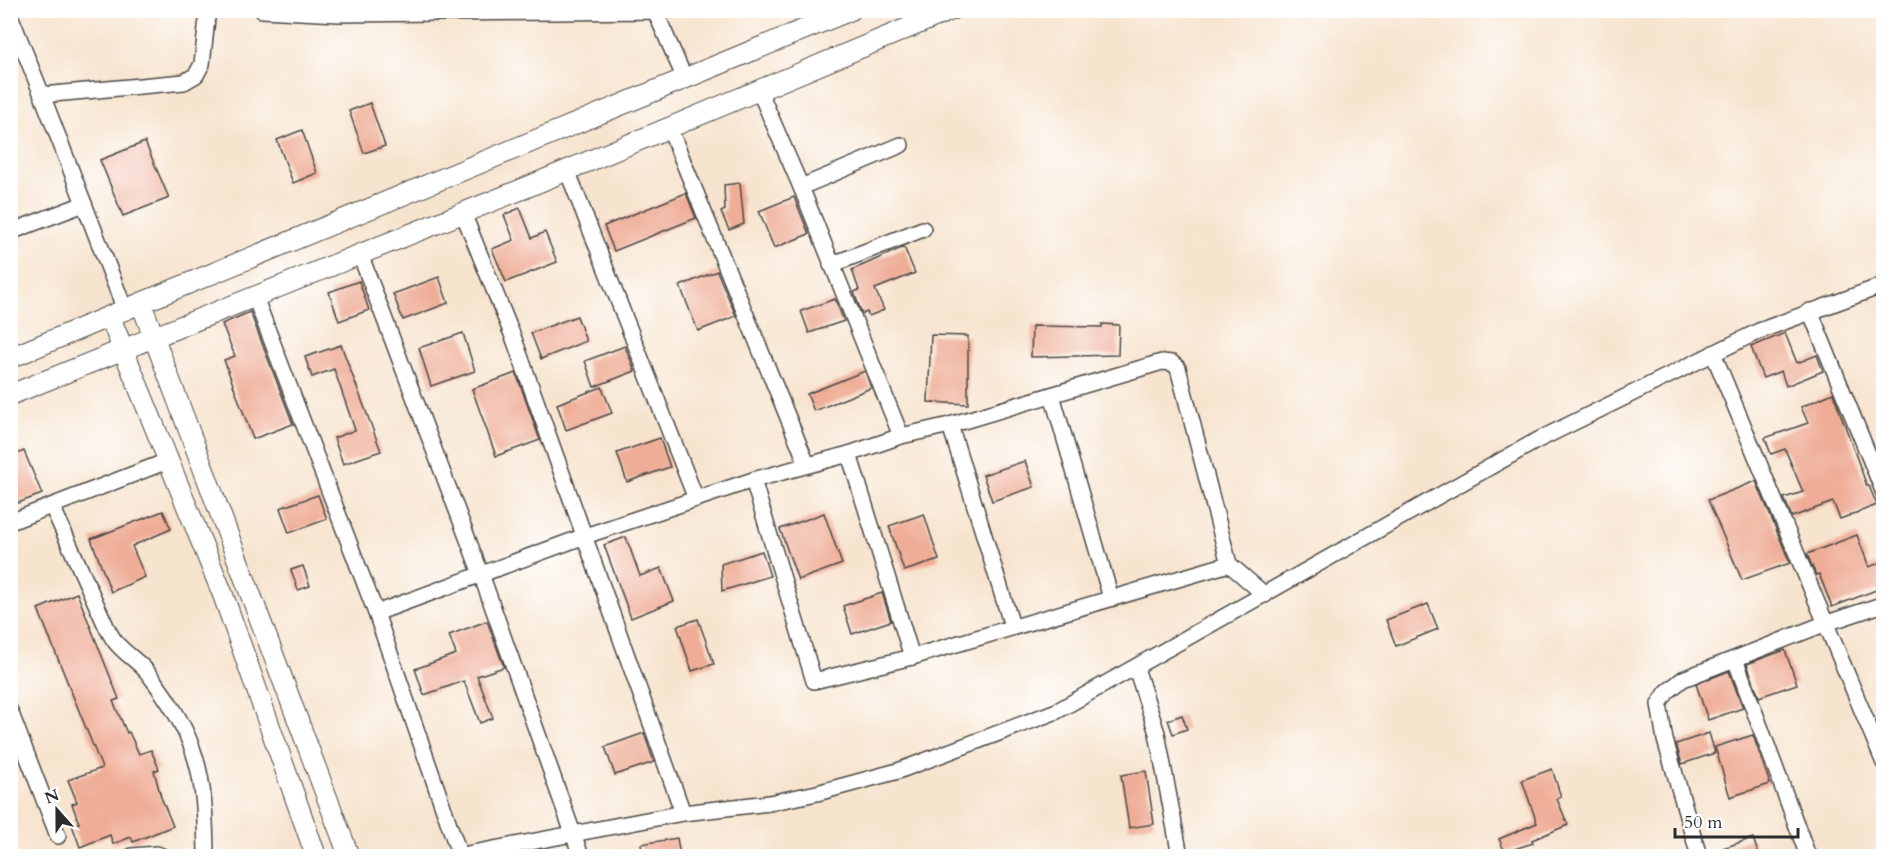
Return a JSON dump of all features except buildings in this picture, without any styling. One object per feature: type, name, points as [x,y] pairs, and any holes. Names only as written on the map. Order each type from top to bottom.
[{"type":"street","points":[[42,95],[184,82],[196,75],[202,64],[208,10]]},
{"type":"street","points":[[262,10],[655,11],[685,79]]},
{"type":"street","points":[[10,358],[852,10]]},
{"type":"street","points":[[10,395],[463,213],[951,10]]},
{"type":"street","points":[[10,15],[125,310],[123,348],[226,604],[316,856]]},
{"type":"street","points":[[759,90],[801,187],[901,436]]},
{"type":"street","points":[[669,127],[807,464]]},
{"type":"street","points":[[801,187],[902,145]]},
{"type":"street","points":[[567,170],[696,499]]},
{"type":"street","points":[[10,232],[84,204]]},
{"type":"street","points":[[463,213],[514,339],[683,813]]},
{"type":"street","points":[[831,266],[923,229]]},
{"type":"street","points":[[360,254],[481,574],[581,856]]},
{"type":"street","points":[[255,297],[376,613],[459,856],[683,813],[769,803],[898,771],[1057,711],[1536,441],[1759,330],[1884,285]]},
{"type":"street","points":[[125,310],[154,338],[349,856]]},
{"type":"street","points":[[1810,311],[1884,493]]},
{"type":"street","points":[[1713,353],[1824,624],[1884,763]]},
{"type":"street","points":[[376,613],[585,536],[753,480],[1162,362],[1172,363],[1179,368],[1229,564],[1265,595]]},
{"type":"street","points":[[1052,395],[1111,598]]},
{"type":"street","points":[[950,425],[1012,626]]},
{"type":"street","points":[[849,454],[912,657]]},
{"type":"street","points":[[10,522],[170,460]]},
{"type":"street","points":[[753,480],[814,681],[912,657],[1229,564]]},
{"type":"street","points":[[52,506],[105,626],[117,644],[147,671],[195,750],[204,798],[207,856]]},
{"type":"street","points":[[1699,856],[1665,740],[1659,704],[1667,692],[1683,679],[1824,624],[1884,604]]},
{"type":"street","points":[[1735,659],[1808,856]]},
{"type":"street","points":[[1136,668],[1157,733],[1180,856]]},
{"type":"street","points":[[12,721],[58,836]]},
{"type":"street","points":[[132,856],[157,854],[162,856]]}]
